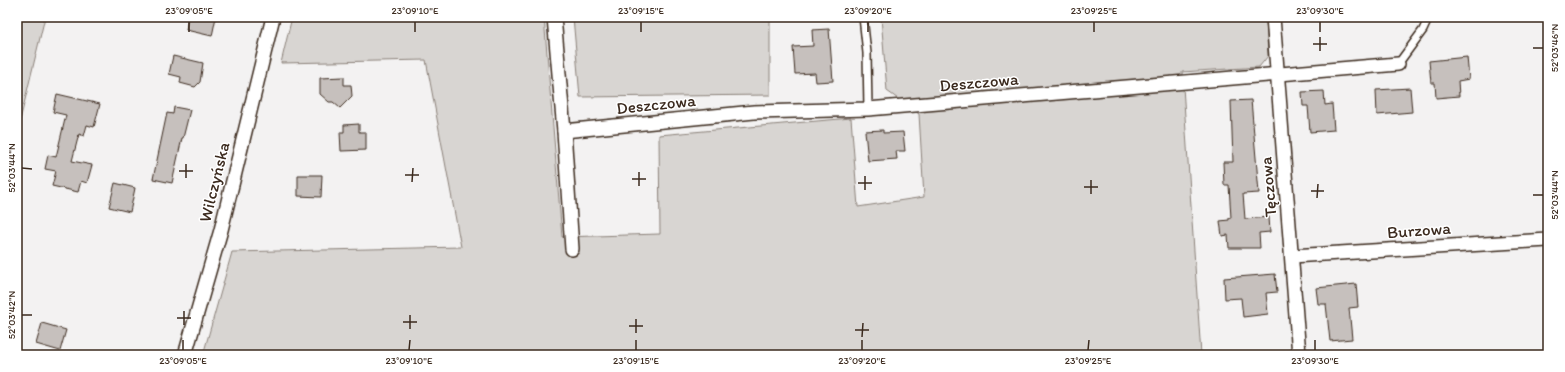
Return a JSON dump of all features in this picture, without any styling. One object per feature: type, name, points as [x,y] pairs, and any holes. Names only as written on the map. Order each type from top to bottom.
[{"type":"street","name":"Wilczyńska","points":[[185,355],[220,230],[273,17]]},
{"type":"street","points":[[554,17],[572,249]]},
{"type":"street","name":"Tęczowa","points":[[1273,17],[1299,355]]},
{"type":"street","name":"Deszczowa","points":[[564,131],[754,112],[868,109],[1398,64]]},
{"type":"street","name":"Burzowa","points":[[1292,256],[1548,240]]},
{"type":"lane","points":[[864,17],[868,53],[868,109]]},
{"type":"lane","points":[[1398,64],[1423,30],[1429,17]]},
{"type":"shaded area","points":[[17,17],[45,17],[17,133]]},
{"type":"shaded area","points":[[292,17],[544,17],[562,237],[660,234],[659,135],[851,118],[858,207],[924,197],[919,114],[887,91],[881,17],[1266,17],[1268,56],[1259,67],[1182,72],[1201,355],[203,355],[232,252],[461,247],[426,60],[281,63]]},
{"type":"shaded area","points":[[573,17],[770,17],[770,95],[580,97]]},
{"type":"building","points":[[188,17],[216,17],[212,36],[186,30]]},
{"type":"building","points":[[829,29],[833,81],[816,82],[815,73],[795,74],[793,47],[813,46],[812,30]]},
{"type":"building","points":[[173,56],[203,63],[200,82],[195,87],[180,83],[181,77],[169,74]]},
{"type":"building","points":[[1467,57],[1469,79],[1458,81],[1459,96],[1436,98],[1435,83],[1431,83],[1429,61]]},
{"type":"building","points":[[344,77],[344,85],[351,85],[352,96],[340,108],[333,102],[329,102],[320,94],[320,78]]},
{"type":"building","points":[[1410,88],[1412,112],[1377,115],[1376,90]]},
{"type":"building","points":[[1324,91],[1325,105],[1332,104],[1334,130],[1310,132],[1308,106],[1303,106],[1302,92]]},
{"type":"building","points":[[57,94],[100,104],[94,127],[87,125],[84,136],[79,134],[72,161],[92,165],[87,183],[81,181],[78,192],[52,186],[56,171],[45,169],[48,155],[56,157],[66,115],[53,112]]},
{"type":"building","points":[[1251,100],[1259,193],[1243,194],[1245,219],[1269,217],[1270,232],[1259,233],[1260,248],[1229,248],[1228,235],[1222,236],[1220,221],[1229,220],[1229,218],[1231,218],[1229,185],[1224,185],[1223,162],[1233,162],[1231,101]]},
{"type":"building","points":[[174,107],[190,110],[172,183],[153,179],[167,113],[173,114]]},
{"type":"building","points":[[359,124],[359,132],[366,132],[366,150],[341,151],[340,132],[344,132],[344,125]]},
{"type":"building","points":[[883,130],[883,133],[903,132],[905,151],[896,151],[897,159],[868,161],[865,131]]},
{"type":"building","points":[[298,175],[322,175],[321,197],[298,196]]},
{"type":"building","points":[[115,183],[135,188],[130,212],[109,207]]},
{"type":"building","points":[[1275,274],[1277,292],[1266,293],[1268,314],[1243,317],[1241,298],[1225,299],[1224,278]]},
{"type":"building","points":[[1356,284],[1358,307],[1349,308],[1352,339],[1330,341],[1326,304],[1318,304],[1316,288]]},
{"type":"building","points":[[42,323],[66,330],[60,351],[36,344]]}]
